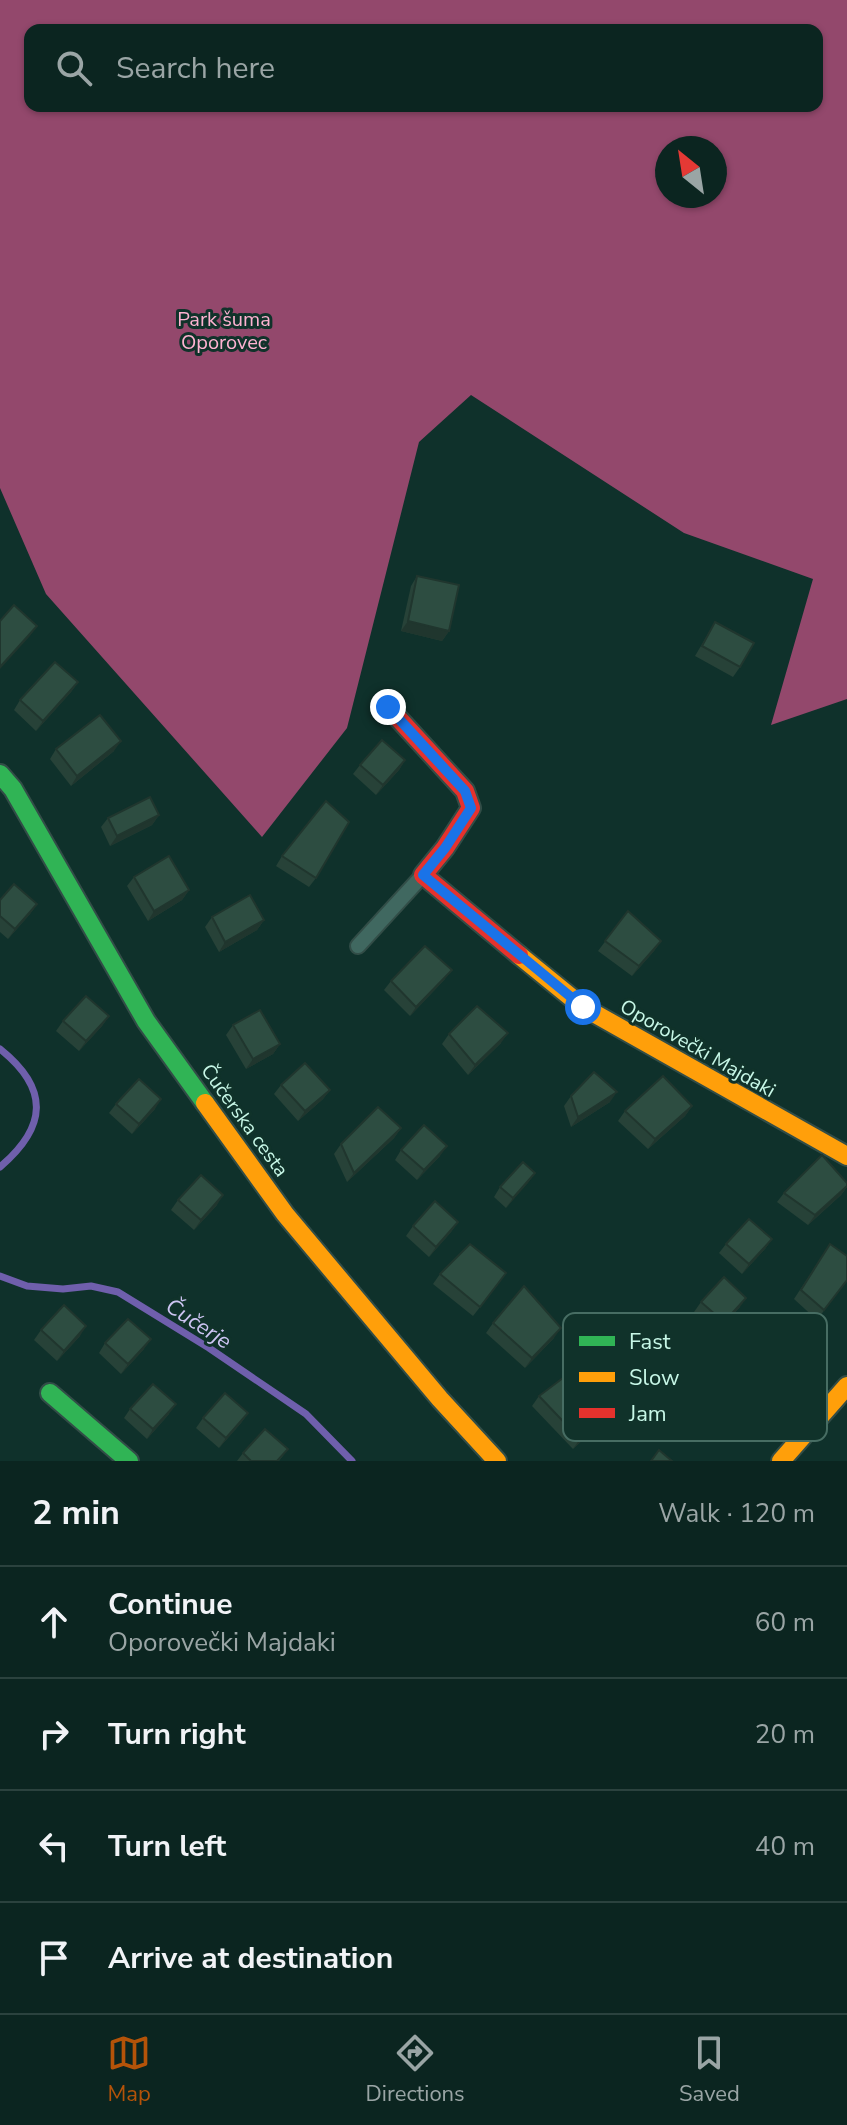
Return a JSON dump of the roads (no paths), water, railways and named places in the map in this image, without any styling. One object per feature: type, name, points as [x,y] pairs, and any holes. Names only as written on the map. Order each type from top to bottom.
[{"type":"street","points":[[388,707],[465,791],[471,808],[423,875]]},
{"type":"street","name":"Čučerska cesta","points":[[0,774],[13,789],[146,1021],[276,1201],[440,1399],[497,1461]]},
{"type":"street","name":"Oporovečki Majdaki","points":[[423,875],[583,1007],[847,1156]]},
{"type":"street","points":[[50,1393],[129,1461]]},
{"type":"street","points":[[827,1416],[843,1401]]},
{"type":"street","points":[[781,1461],[802,1441]]},
{"type":"lane","points":[[358,946],[423,875]]},
{"type":"waterway","name":"Čučerje","points":[[0,1049],[28,1079],[36,1108],[34,1123],[27,1137],[0,1167]]},
{"type":"waterway","name":"Čučerje","points":[[0,1276],[27,1286],[63,1289],[91,1286],[118,1292],[209,1348],[306,1414],[352,1461]]},
{"type":"park label","name":"Park šuma Oporovec","points":[[224,330]]}]
